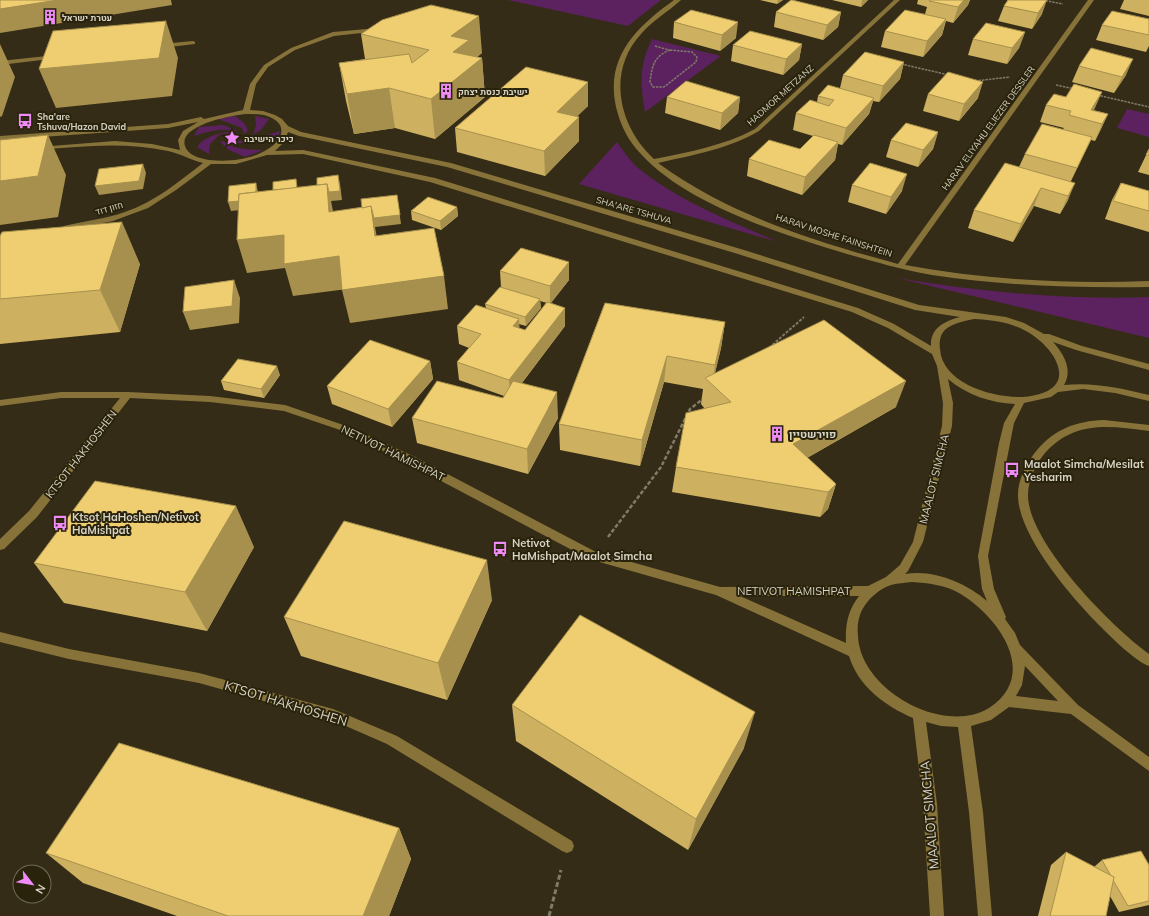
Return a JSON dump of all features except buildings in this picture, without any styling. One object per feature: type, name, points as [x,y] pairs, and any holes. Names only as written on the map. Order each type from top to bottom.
[{"type":"street","name":"HARAV MOSHE FAINSHTEIN","points":[[678,0],[642,29],[623,56],[618,77],[616,98],[621,118],[633,139],[652,162],[689,187],[738,212],[787,233],[900,266],[956,276],[1068,284],[1149,284]]},
{"type":"street","name":"HADMOR METZANZ","points":[[652,162],[717,148],[742,139],[757,130],[897,0]]},
{"type":"street","name":"HARAV ELIYAHU ELIEZER DESSLER","points":[[900,266],[1091,0]]},
{"type":"street","points":[[246,112],[253,84],[266,66],[293,49],[333,34],[387,30]]},
{"type":"street","points":[[154,47],[193,43]]},
{"type":"street","points":[[0,63],[60,57]]},
{"type":"street","name":"SHA'ARE TSHUVA","points":[[216,116],[246,112],[273,116],[282,121],[286,128],[299,134],[448,165],[741,252],[918,308],[974,316]]},
{"type":"street","points":[[0,138],[81,131],[168,126],[216,116]]},
{"type":"street","points":[[189,155],[184,149],[182,142],[186,134],[193,127],[216,116]]},
{"type":"street","points":[[267,153],[278,145],[285,137],[286,128]]},
{"type":"street","points":[[30,149],[120,143],[167,147],[209,162],[239,161],[267,153],[303,152],[432,180],[855,310],[891,326],[934,352]]},
{"type":"street","name":"חזון דוד","points":[[59,230],[104,221],[136,211],[166,194],[209,162]]},
{"type":"street","points":[[1036,332],[1050,342],[1060,354],[1065,367],[1064,379],[1057,389],[1042,398],[1021,401],[998,399],[975,392],[955,380],[941,366],[934,352],[935,338],[942,327],[956,320],[974,316],[995,317],[1016,323],[1067,345],[1149,367]]},
{"type":"street","name":"MAALOT SIMCHA","points":[[889,581],[904,568],[918,542],[946,426],[948,403],[941,366]]},
{"type":"street","points":[[1057,389],[1083,386],[1115,390],[1149,398]]},
{"type":"street","name":"NETIVOT HAMISHPAT","points":[[0,403],[61,395],[128,394],[210,400],[285,408],[349,430],[411,460],[593,556],[718,591],[854,652]]},
{"type":"street","name":"KTSOT HAKHOSHEN","points":[[0,546],[33,514],[128,394]]},
{"type":"street","points":[[1021,401],[1009,423],[982,556],[988,589],[1002,622],[1016,649],[1074,709],[1149,765]]},
{"type":"street","points":[[1149,428],[1108,422],[1071,427],[1046,444],[1029,469],[1023,497],[1031,525],[1055,565],[1094,613],[1149,661]]},
{"type":"street","points":[[1002,622],[984,604],[961,589],[936,580],[912,577],[889,581],[870,591],[857,605],[851,623],[851,643],[859,664],[874,685],[894,702],[919,715],[942,721],[964,722],[989,715],[1007,701],[1016,685],[1019,667],[1016,649]]},
{"type":"street","name":"NETIVOT HAMISHPAT","points":[[718,591],[870,591]]},
{"type":"street","name":"KTSOT HAKHOSHEN","points":[[0,637],[69,654],[199,678],[333,715],[392,740],[567,846]]},
{"type":"street","points":[[1007,701],[1074,709]]},
{"type":"street","name":"MAALOT SIMCHA","points":[[919,715],[930,804],[937,916]]},
{"type":"street","points":[[964,722],[976,812],[985,916]]},
{"type":"path","points":[[670,50],[692,52],[697,57],[696,62],[678,77],[664,87],[653,87],[650,82],[654,59],[659,53],[670,50]]},
{"type":"path","points":[[896,62],[956,77]]},
{"type":"path","points":[[971,81],[1012,77],[1034,80],[1080,91]]},
{"type":"path","points":[[1096,94],[1149,107]]},
{"type":"path","points":[[764,351],[824,300]]},
{"type":"path","points":[[593,556],[661,467],[690,409],[709,395]]},
{"type":"path","points":[[549,916],[567,846]]},
{"type":"shaded area","points":[[508,0],[661,0],[628,26]]},
{"type":"shaded area","points":[[652,39],[721,56],[645,112],[642,92],[642,75],[645,57]]},
{"type":"shaded area","points":[[1127,109],[1149,114],[1149,137],[1117,128]]},
{"type":"shaded area","points":[[235,116],[245,124],[248,131],[244,134],[242,128],[218,119]]},
{"type":"shaded area","points":[[255,116],[269,119],[261,130],[245,139],[254,133],[256,124]]},
{"type":"shaded area","points":[[223,125],[238,131],[216,130],[194,136],[199,127]]},
{"type":"shaded area","points":[[280,131],[277,140],[253,143],[232,143],[233,141],[247,141]]},
{"type":"shaded area","points":[[228,132],[231,133],[219,135],[210,144],[209,154],[197,147],[207,138]]},
{"type":"shaded area","points":[[223,141],[237,148],[263,150],[245,157],[229,150],[220,142]]},
{"type":"shaded area","points":[[617,142],[629,159],[638,168],[670,191],[705,210],[778,242],[579,184]]},
{"type":"shaded area","points":[[897,278],[1022,294],[1117,298],[1149,297],[1149,338]]},
{"type":"place","name":"עטרת ישראל","points":[[50,17]]},
{"type":"place","name":"ישיבת כנסת יצחק","points":[[446,91]]},
{"type":"place","name":"Sha'are Tshuva/Hazon David","points":[[25,121]]},
{"type":"place","name":"כיכר הישיבה","points":[[232,138]]},
{"type":"place","name":"פוירשטיין","points":[[777,434]]},
{"type":"place","name":"Maalot Simcha/Mesilat Yesharim","points":[[1012,470]]},
{"type":"place","name":"Ktsot HaHoshen/Netivot HaMishpat","points":[[60,523]]},
{"type":"place","name":"Netivot HaMishpat/Maalot Simcha","points":[[500,549]]}]
